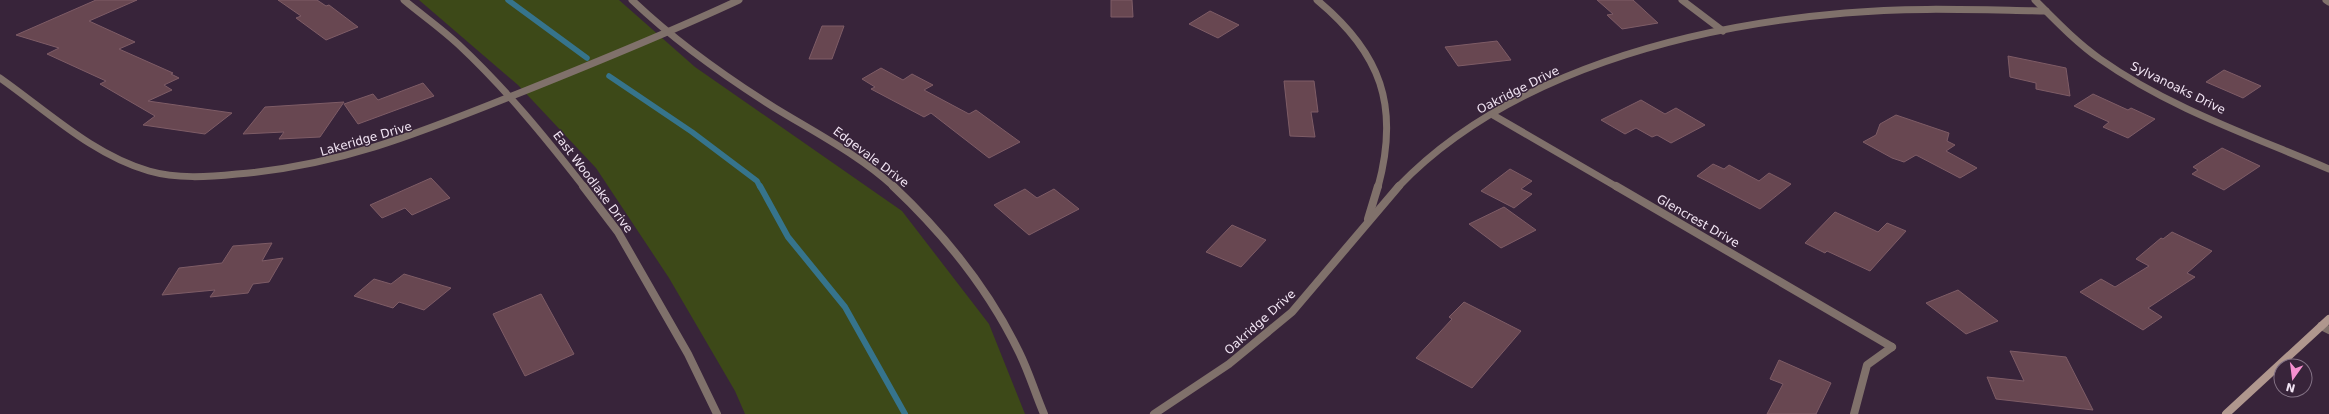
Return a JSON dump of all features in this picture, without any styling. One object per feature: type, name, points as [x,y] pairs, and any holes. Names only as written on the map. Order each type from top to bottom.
[{"type":"main road","points":[[2226,414],[2325,328],[2329,320]]},
{"type":"street","name":"East Woodlake Drive","points":[[404,0],[458,44],[510,97],[550,142],[618,232],[688,354],[717,414]]},
{"type":"street","name":"Edgevale Drive","points":[[632,0],[668,33],[697,56],[797,121],[837,144],[894,186],[938,229],[980,284],[1018,350],[1044,414]]},
{"type":"street","name":"Lakeridge Drive","points":[[0,78],[102,151],[121,161],[151,171],[194,177],[280,171],[346,158],[403,141],[668,33],[739,0]]},
{"type":"street","points":[[1317,0],[1342,22],[1356,39],[1372,62],[1382,84],[1388,132],[1386,154],[1368,221]]},
{"type":"street","points":[[1682,0],[1723,31]]},
{"type":"street","name":"Sylvanoaks Drive","points":[[2035,0],[2094,54],[2132,79],[2180,104],[2329,169]]},
{"type":"street","name":"Oakridge Drive","points":[[1154,414],[1212,378],[1239,358],[1296,308],[1368,221],[1405,181],[1430,158],[1460,135],[1493,115],[1544,88],[1599,65],[1654,48],[1723,31],[1784,20],[1845,13],[1916,10],[2046,11]]},
{"type":"street","name":"Glencrest Drive","points":[[1493,115],[1892,347],[1867,365],[1854,414]]},
{"type":"green space","points":[[419,0],[619,0],[695,67],[902,211],[989,324],[1025,414],[745,414],[735,391],[669,278],[596,168],[518,85]]},
{"type":"building","points":[[96,0],[137,0],[89,21],[135,42],[119,49],[173,73],[171,74],[179,78],[164,85],[172,90],[148,101],[232,113],[205,134],[143,125],[155,116],[100,84],[106,81],[47,54],[59,48],[16,35]]},
{"type":"building","points":[[278,0],[317,0],[326,6],[329,5],[358,27],[326,40],[296,18],[301,16]]},
{"type":"building","points":[[1111,0],[1132,0],[1133,17],[1111,17]]},
{"type":"building","points":[[1597,0],[1633,0],[1658,23],[1622,29],[1607,15],[1613,14]]},
{"type":"building","points":[[1210,11],[1239,25],[1218,38],[1189,24]]},
{"type":"building","points":[[822,26],[844,26],[832,59],[809,59]]},
{"type":"building","points":[[1497,41],[1511,60],[1458,66],[1445,47]]},
{"type":"building","points":[[2008,56],[2066,68],[2070,96],[2036,89],[2036,83],[2010,77]]},
{"type":"building","points":[[881,68],[903,80],[912,74],[933,85],[924,90],[969,114],[976,110],[1020,142],[989,158],[931,113],[924,117],[871,89],[875,87],[862,79]]},
{"type":"building","points":[[2224,70],[2261,86],[2243,98],[2206,82]]},
{"type":"building","points":[[1284,81],[1314,81],[1318,112],[1311,112],[1315,137],[1290,136]]},
{"type":"building","points":[[423,83],[434,96],[358,124],[344,104],[373,94],[378,100]]},
{"type":"building","points":[[2093,94],[2128,110],[2131,108],[2155,119],[2128,138],[2103,127],[2109,122],[2074,106]]},
{"type":"building","points":[[1641,100],[1665,114],[1676,108],[1705,125],[1671,143],[1657,135],[1652,137],[1636,128],[1625,134],[1601,120]]},
{"type":"building","points":[[344,102],[320,137],[279,139],[284,132],[243,134],[265,107]]},
{"type":"building","points":[[1896,115],[1949,133],[1947,141],[1955,145],[1946,151],[1977,168],[1960,178],[1916,155],[1904,162],[1892,158],[1863,142],[1876,135],[1880,124]]},
{"type":"building","points":[[2222,148],[2260,166],[2224,190],[2192,174],[2198,170],[2193,167]]},
{"type":"building","points":[[1713,164],[1724,169],[1729,165],[1759,181],[1769,173],[1791,184],[1760,209],[1697,176]]},
{"type":"building","points":[[1510,169],[1532,181],[1521,189],[1532,194],[1514,208],[1481,191]]},
{"type":"building","points":[[431,178],[450,198],[412,215],[405,208],[382,218],[370,205]]},
{"type":"building","points":[[1025,189],[1037,198],[1054,189],[1079,209],[1029,235],[994,205]]},
{"type":"building","points":[[1504,207],[1536,230],[1501,248],[1469,224]]},
{"type":"building","points":[[1835,212],[1878,232],[1887,223],[1906,231],[1870,271],[1827,251],[1825,253],[1805,243]]},
{"type":"building","points":[[1232,225],[1266,240],[1241,267],[1206,252]]},
{"type":"building","points":[[2172,232],[2212,251],[2187,273],[2195,277],[2148,308],[2162,317],[2143,330],[2080,292],[2101,279],[2115,287],[2149,266],[2136,259],[2161,238],[2163,239]]},
{"type":"building","points":[[272,243],[262,261],[283,258],[269,282],[253,284],[248,293],[210,297],[215,290],[162,295],[179,268],[222,263],[233,246]]},
{"type":"building","points":[[404,274],[451,288],[424,310],[399,302],[393,308],[354,296],[374,279],[391,284]]},
{"type":"building","points":[[1958,290],[1998,321],[1966,334],[1926,303]]},
{"type":"building","points":[[541,294],[574,354],[525,376],[493,314]]},
{"type":"building","points":[[1464,302],[1521,331],[1472,388],[1416,358],[1452,319],[1449,317]]},
{"type":"building","points":[[2010,351],[2066,357],[2093,410],[1996,399],[1987,377],[2024,381]]},
{"type":"building","points":[[1779,360],[1831,383],[1816,414],[1767,414],[1783,384],[1770,379]]},
{"type":"waterway","points":[[508,0],[587,58]]},
{"type":"waterway","points":[[609,76],[692,132],[757,181],[760,187]]},
{"type":"waterway","points":[[760,186],[788,237],[845,307],[905,414]]}]
